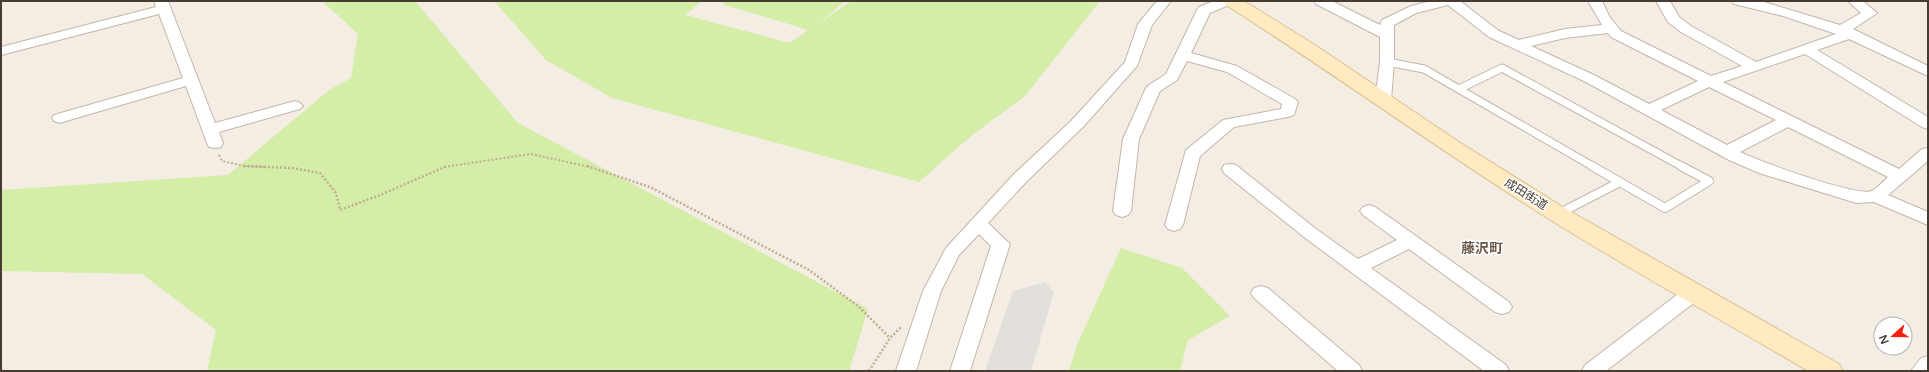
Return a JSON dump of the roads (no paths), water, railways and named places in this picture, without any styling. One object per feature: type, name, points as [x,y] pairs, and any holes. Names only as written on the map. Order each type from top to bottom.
[{"type":"street","points":[[906,371],[932,291],[952,252],[1020,178],[1077,124],[1132,63],[1145,24],[1164,1]]},
{"type":"street","points":[[1122,211],[1131,139],[1154,88],[1172,77],[1204,10],[1226,1]]},
{"type":"street","name":"成田街道","points":[[1232,1],[1308,49],[1452,147],[1558,214],[1830,371]]},
{"type":"street","points":[[1321,1],[1366,23],[1388,36]]},
{"type":"street","points":[[1383,100],[1388,36],[1387,22],[1412,10],[1449,1],[1494,34],[1589,78],[1727,152],[1765,169],[1856,197],[1876,196],[1928,219]]},
{"type":"street","points":[[1595,1],[1603,17],[1616,34],[1900,176]]},
{"type":"street","points":[[1663,1],[1673,19],[1686,29],[1755,67]]},
{"type":"street","points":[[1740,1],[1846,32],[1901,56],[1928,72]]},
{"type":"street","points":[[1648,110],[1709,81],[1806,49],[1846,32],[1870,13],[1855,1]]},
{"type":"street","points":[[1,51],[163,5],[213,136],[295,106]]},
{"type":"street","points":[[1518,45],[1558,34],[1583,30],[1612,29]]},
{"type":"street","points":[[1806,49],[1928,124]]},
{"type":"street","points":[[1174,224],[1192,154],[1229,122],[1288,112],[1290,102],[1232,70],[1182,55]]},
{"type":"street","points":[[60,118],[191,80]]},
{"type":"street","points":[[1727,152],[1789,120]]},
{"type":"street","points":[[1876,196],[1928,153]]},
{"type":"street","points":[[1230,169],[1310,233],[1500,371]]},
{"type":"street","points":[[1369,211],[1502,307]]},
{"type":"street","points":[[960,371],[1001,244],[978,224]]},
{"type":"street","points":[[1357,267],[1411,241]]},
{"type":"street","points":[[1261,293],[1352,371]]},
{"type":"street","points":[[1592,371],[1693,293]]},
{"type":"street","points":[[1921,371],[1928,364]]},
{"type":"lane","points":[[1386,62],[1424,68],[1459,89],[1665,208],[1709,181],[1502,68],[1459,89]]},
{"type":"lane","points":[[1558,214],[1620,182]]},
{"type":"district","name":"藤沢町","points":[[1482,248]]}]
